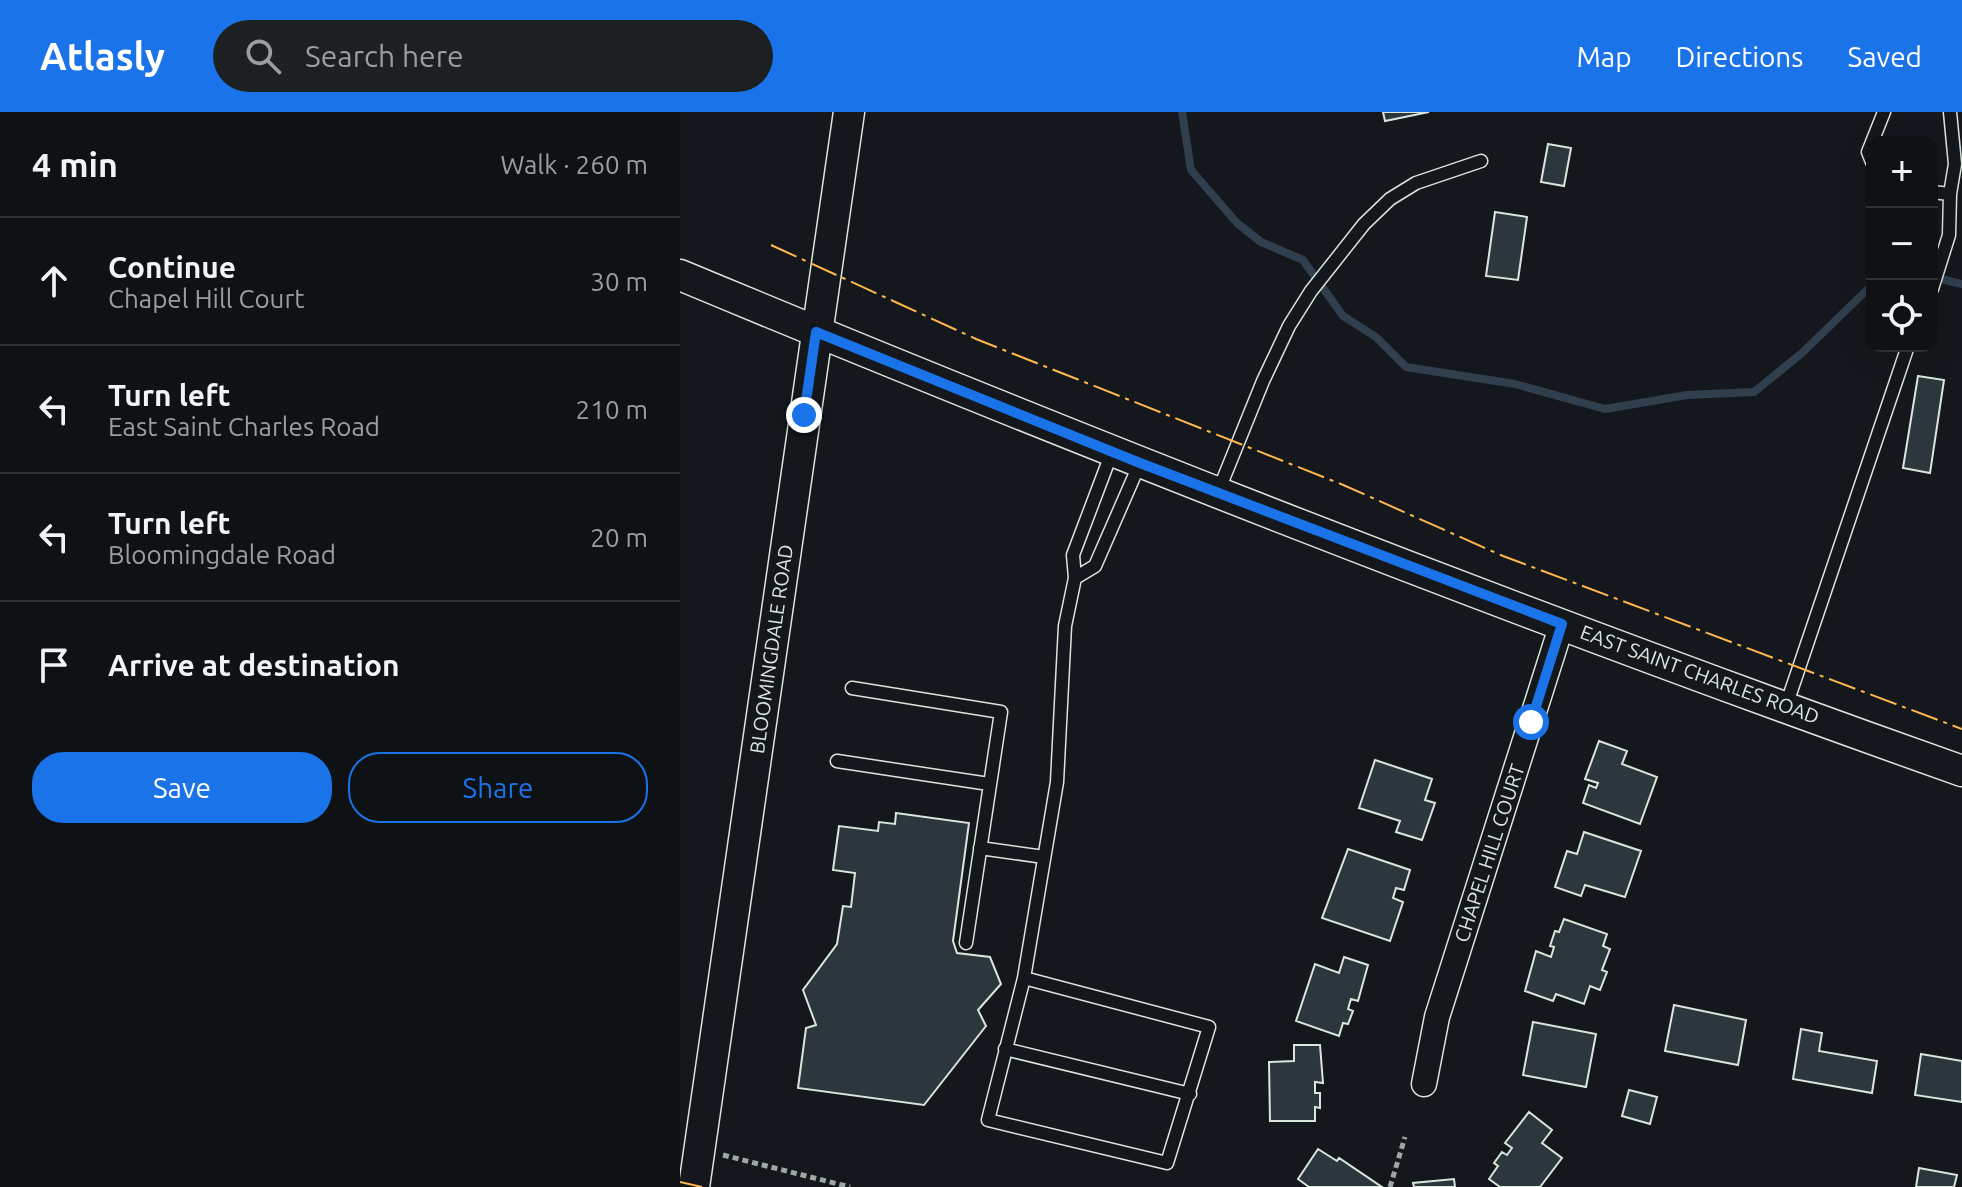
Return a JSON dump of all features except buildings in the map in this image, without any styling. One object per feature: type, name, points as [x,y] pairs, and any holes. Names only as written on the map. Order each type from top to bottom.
[{"type":"street","name":"BLOOMINGDALE ROAD","points":[[694,1187],[849,112]]},
{"type":"street","name":"EAST SAINT CHARLES ROAD","points":[[680,275],[1140,463],[1562,624],[1962,771]]},
{"type":"street","name":"CHAPEL HILL COURT","points":[[1424,1084],[1437,1017],[1562,624]]},
{"type":"lane","points":[[1874,136],[1884,112]]},
{"type":"lane","points":[[1935,280],[1949,235],[1950,194],[1955,164],[1950,112]]},
{"type":"lane","points":[[1218,492],[1289,326],[1311,291],[1364,224],[1390,199],[1416,183],[1481,161]]},
{"type":"lane","points":[[1938,193],[1950,194]]},
{"type":"lane","points":[[1786,706],[1906,352]]},
{"type":"lane","points":[[1024,978],[1209,1027],[1167,1163],[988,1120],[1024,978],[1057,782],[1065,626],[1075,578],[1073,555],[1112,452]]},
{"type":"lane","points":[[1075,578],[1095,566],[1140,463]]},
{"type":"lane","points":[[852,688],[1001,712],[966,943]]},
{"type":"lane","points":[[837,761],[989,784]]},
{"type":"lane","points":[[980,848],[1044,857]]},
{"type":"lane","points":[[1005,1049],[1190,1094]]},
{"type":"path","points":[[1390,1187],[1405,1137]]},
{"type":"path","points":[[732,1157],[850,1187]]},
{"type":"waterway","points":[[1182,112],[1191,170],[1237,223],[1261,242],[1303,260],[1343,316],[1376,337],[1406,367],[1515,384],[1605,409],[1687,395],[1754,392],[1802,353],[1866,291]]},
{"type":"waterway","points":[[1938,278],[1962,284]]},
{"type":"power","points":[[771,245],[976,339],[1341,484],[1503,556],[1962,729]]},
{"type":"power","points":[[680,1182],[702,1187]]},
{"type":"route","points":[[804,415],[816,332],[1140,463],[1562,624],[1531,722]]}]
